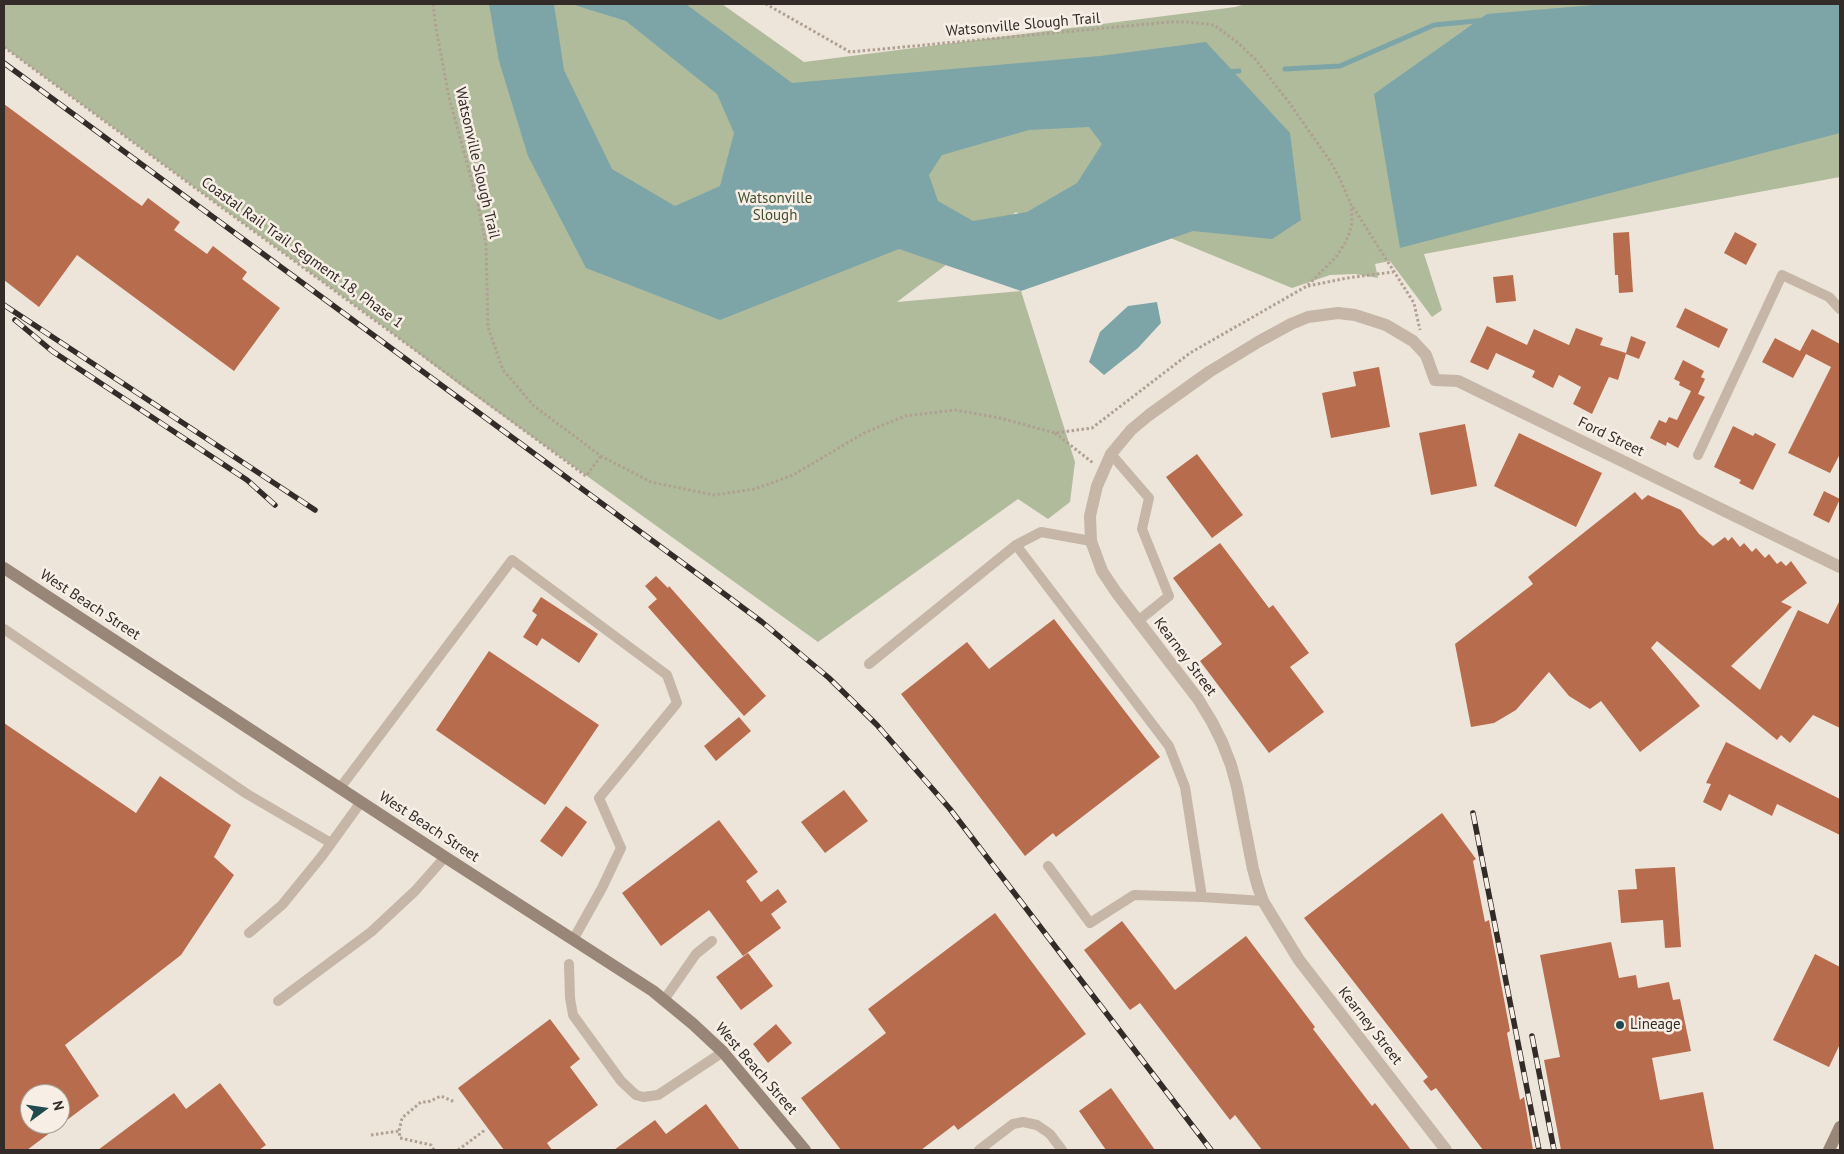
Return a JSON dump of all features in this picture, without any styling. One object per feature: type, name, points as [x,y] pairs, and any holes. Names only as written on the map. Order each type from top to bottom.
[{"type":"main road","name":"West Beach Street","points":[[4,568],[653,991],[694,1024],[723,1052],[805,1150]]},
{"type":"main road","points":[[1829,1150],[1840,1126]]},
{"type":"street","name":"Kearney Street","points":[[1386,325],[1370,319],[1338,313],[1308,317],[1258,342],[1209,372],[1157,409],[1131,430],[1111,454],[1092,501],[1090,516],[1091,541],[1102,571],[1198,699],[1222,742],[1237,787],[1253,869],[1263,901],[1299,960],[1446,1150]]},
{"type":"street","name":"Ford Street","points":[[1386,325],[1413,341],[1426,355],[1436,380],[1458,381],[1840,567]]},
{"type":"lane","points":[[1698,455],[1782,275],[1830,298],[1840,309]]},
{"type":"lane","points":[[1111,454],[1149,498],[1142,529],[1169,596],[1138,621]]},
{"type":"lane","points":[[869,664],[1016,545],[1041,532],[1091,541]]},
{"type":"lane","points":[[1016,545],[1169,746],[1185,787],[1202,897]]},
{"type":"lane","points":[[340,788],[512,560],[667,675],[677,703],[599,798],[621,848],[573,940]]},
{"type":"lane","points":[[4,629],[247,794],[331,843]]},
{"type":"lane","points":[[249,933],[282,905],[361,802]]},
{"type":"lane","points":[[278,1001],[371,932],[414,891],[445,857]]},
{"type":"lane","points":[[1048,866],[1090,923],[1134,895],[1263,901]]},
{"type":"lane","points":[[664,1000],[696,954],[712,941]]},
{"type":"lane","points":[[569,964],[570,998],[573,1015],[621,1081],[636,1095],[643,1097],[658,1095],[723,1052]]},
{"type":"lane","points":[[979,1150],[1013,1124],[1023,1122],[1037,1125],[1050,1134],[1062,1150]]},
{"type":"path","name":"Watsonville Slough Trail","points":[[433,4],[449,97],[477,200],[486,245],[488,327],[503,370],[534,406],[601,456],[651,482],[714,495],[755,489],[793,475],[864,433],[905,416],[956,410],[1000,418],[1055,433],[1092,428],[1190,353],[1307,286],[1336,257],[1345,243],[1352,222],[1351,205],[1340,178],[1330,161],[1288,101],[1255,60],[1237,42],[1214,26],[1188,22],[1169,22],[850,52],[766,4]]},
{"type":"path","name":"Coastal Rail Trail Segment 18, Phase 1","points":[[4,47],[586,476],[601,456]]},
{"type":"path","points":[[1351,205],[1414,303],[1426,355]]},
{"type":"path","points":[[1307,286],[1347,278],[1394,272]]},
{"type":"path","points":[[1055,433],[1103,471]]},
{"type":"path","points":[[434,1150],[430,1145],[400,1138],[399,1130],[402,1118],[420,1102],[428,1102],[441,1096],[455,1102]]},
{"type":"path","points":[[371,1135],[399,1130]]},
{"type":"path","points":[[458,1150],[485,1130]]},
{"type":"green space","points":[[4,4],[722,4],[804,62],[1235,7],[1241,4],[1840,4],[1840,177],[1424,254],[1442,310],[1432,317],[1390,261],[1375,264],[1378,278],[1355,274],[1330,275],[1292,288],[1151,230],[1063,243],[1016,212],[897,302],[1021,291],[1075,462],[1070,502],[1048,519],[1018,499],[818,642],[456,382],[4,47]]},
{"type":"water","points":[[489,4],[554,4],[564,70],[612,169],[675,206],[720,186],[734,133],[717,94],[626,21],[571,4],[686,4],[792,83],[1100,56],[1206,42],[1290,133],[1301,220],[1272,239],[1193,231],[1021,291],[899,249],[720,320],[586,268],[528,156],[499,61]],"holes":[[[1089,127],[1102,144],[1077,183],[1027,212],[973,221],[938,201],[929,175],[942,155],[1029,130]]]},
{"type":"water","points":[[1606,4],[1840,4],[1840,133],[1400,248],[1374,94],[1487,14]]},
{"type":"water","points":[[1157,302],[1161,323],[1138,348],[1104,375],[1089,362],[1100,332],[1128,306]]},
{"type":"building","points":[[4,104],[142,206],[148,198],[180,222],[174,230],[207,254],[213,246],[247,272],[242,279],[280,308],[234,371],[77,255],[39,307],[4,280]]},
{"type":"building","points":[[1629,232],[1633,292],[1619,293],[1618,275],[1615,275],[1613,233]]},
{"type":"building","points":[[1735,232],[1757,244],[1746,265],[1724,253]]},
{"type":"building","points":[[1513,275],[1516,301],[1496,303],[1493,277]]},
{"type":"building","points":[[1685,308],[1728,329],[1719,348],[1676,327]]},
{"type":"building","points":[[1487,326],[1527,345],[1534,329],[1569,345],[1576,328],[1603,338],[1600,345],[1626,353],[1631,336],[1646,342],[1639,359],[1626,354],[1618,380],[1609,377],[1592,414],[1573,404],[1581,387],[1559,375],[1553,388],[1532,377],[1535,371],[1496,353],[1488,370],[1470,362]]},
{"type":"building","points":[[1812,329],[1840,344],[1840,454],[1830,473],[1788,453],[1831,367],[1806,354],[1793,378],[1762,362],[1775,338],[1800,351]]},
{"type":"building","points":[[1683,360],[1704,371],[1701,377],[1705,379],[1698,394],[1705,397],[1678,448],[1667,442],[1666,446],[1650,438],[1659,420],[1666,423],[1669,417],[1677,420],[1691,391],[1679,385],[1680,382],[1674,379]]},
{"type":"building","points":[[1379,367],[1390,427],[1331,438],[1322,393],[1356,386],[1353,372]]},
{"type":"building","points":[[1465,424],[1477,486],[1431,495],[1419,433]]},
{"type":"building","points":[[1733,426],[1753,436],[1755,433],[1776,444],[1753,490],[1739,483],[1741,480],[1714,467]]},
{"type":"building","points":[[1519,433],[1602,473],[1576,527],[1494,486]]},
{"type":"building","points":[[1197,454],[1243,515],[1212,538],[1166,477]]},
{"type":"building","points":[[1824,491],[1840,499],[1829,523],[1813,515]]},
{"type":"building","points":[[1635,492],[1642,500],[1648,495],[1681,510],[1699,534],[1713,546],[1725,537],[1728,541],[1732,537],[1740,547],[1744,543],[1752,552],[1756,548],[1765,558],[1769,554],[1777,564],[1781,561],[1786,566],[1791,561],[1807,583],[1781,602],[1792,607],[1731,666],[1760,690],[1798,610],[1828,624],[1840,600],[1840,728],[1813,715],[1790,743],[1781,735],[1777,740],[1657,641],[1651,648],[1700,706],[1640,752],[1601,701],[1590,709],[1569,696],[1549,672],[1516,710],[1494,723],[1471,727],[1455,644],[1533,584],[1528,577]]},
{"type":"building","points":[[1220,543],[1269,608],[1273,605],[1309,653],[1290,667],[1324,712],[1269,753],[1200,661],[1222,644],[1173,578]]},
{"type":"building","points":[[656,576],[668,588],[669,586],[766,696],[744,716],[648,607],[657,599],[645,586]]},
{"type":"building","points":[[541,597],[598,634],[579,663],[542,638],[537,646],[523,637],[537,615],[532,611]]},
{"type":"building","points":[[1054,619],[1160,757],[1056,837],[1053,833],[1025,856],[901,694],[967,642],[989,669]]},
{"type":"building","points":[[489,651],[599,725],[545,805],[436,730]]},
{"type":"building","points":[[739,717],[751,731],[716,761],[704,746]]},
{"type":"building","points":[[4,723],[136,813],[160,776],[231,825],[214,857],[234,875],[181,955],[65,1045],[99,1096],[70,1118],[70,1084],[20,1084],[20,1134],[48,1134],[27,1150],[4,1150]]},
{"type":"building","points":[[1726,742],[1840,799],[1840,835],[1777,804],[1772,816],[1729,794],[1721,811],[1703,802],[1711,784],[1706,783]]},
{"type":"building","points":[[844,790],[868,821],[825,853],[801,822]]},
{"type":"building","points":[[566,806],[587,822],[562,857],[540,841]]},
{"type":"building","points":[[1442,813],[1476,859],[1473,861],[1485,922],[1489,920],[1510,1031],[1507,1033],[1520,1100],[1524,1097],[1533,1150],[1483,1150],[1436,1088],[1431,1091],[1423,1081],[1428,1077],[1304,918]]},
{"type":"building","points":[[719,820],[758,872],[746,881],[761,902],[778,889],[787,902],[771,914],[781,928],[743,956],[709,910],[661,946],[622,893]]},
{"type":"building","points":[[1675,867],[1681,947],[1665,948],[1663,920],[1621,923],[1618,890],[1637,889],[1635,869]]},
{"type":"building","points":[[995,913],[1086,1034],[958,1130],[954,1125],[921,1150],[841,1150],[801,1098],[886,1033],[868,1009]]},
{"type":"building","points":[[1122,921],[1175,990],[1246,936],[1315,1027],[1313,1029],[1372,1106],[1375,1103],[1411,1150],[1262,1150],[1235,1115],[1230,1120],[1140,1003],[1130,1010],[1084,950]]},
{"type":"building","name":"Lineage","points":[[1611,942],[1619,978],[1636,975],[1638,988],[1669,982],[1673,1000],[1680,999],[1691,1051],[1652,1058],[1660,1100],[1703,1092],[1714,1150],[1561,1150],[1544,1060],[1560,1057],[1540,955]]},
{"type":"building","points":[[748,953],[773,986],[741,1010],[716,977]]},
{"type":"building","points":[[1815,954],[1840,967],[1840,1044],[1829,1067],[1773,1040]]},
{"type":"building","points":[[550,1019],[580,1059],[570,1067],[598,1105],[547,1143],[552,1150],[504,1150],[458,1088]]},
{"type":"building","points":[[776,1024],[792,1043],[768,1063],[753,1044]]},
{"type":"building","points":[[220,1083],[266,1145],[259,1150],[98,1150],[174,1093],[186,1109]]},
{"type":"building","points":[[1111,1088],[1155,1150],[1106,1150],[1079,1111]]},
{"type":"building","points":[[706,1104],[740,1150],[614,1150],[655,1120],[666,1134]]},
{"type":"waterway","name":"Watsonville Slough","points":[[1285,69],[1340,66],[1434,25],[1486,20]]},
{"type":"waterway","name":"Watsonville Slough","points":[[1227,72],[1239,71]]},
{"type":"railway","points":[[4,63],[703,578],[762,622],[829,678],[877,725],[950,809],[1211,1150]]},
{"type":"railway","points":[[4,305],[315,510]]},
{"type":"railway","points":[[15,320],[52,351],[247,480],[275,505]]},
{"type":"railway","points":[[1473,813],[1539,1150]]},
{"type":"railway","points":[[1532,1036],[1554,1150]]},
{"type":"place","name":"Lineage","points":[[1620,1025]]}]
